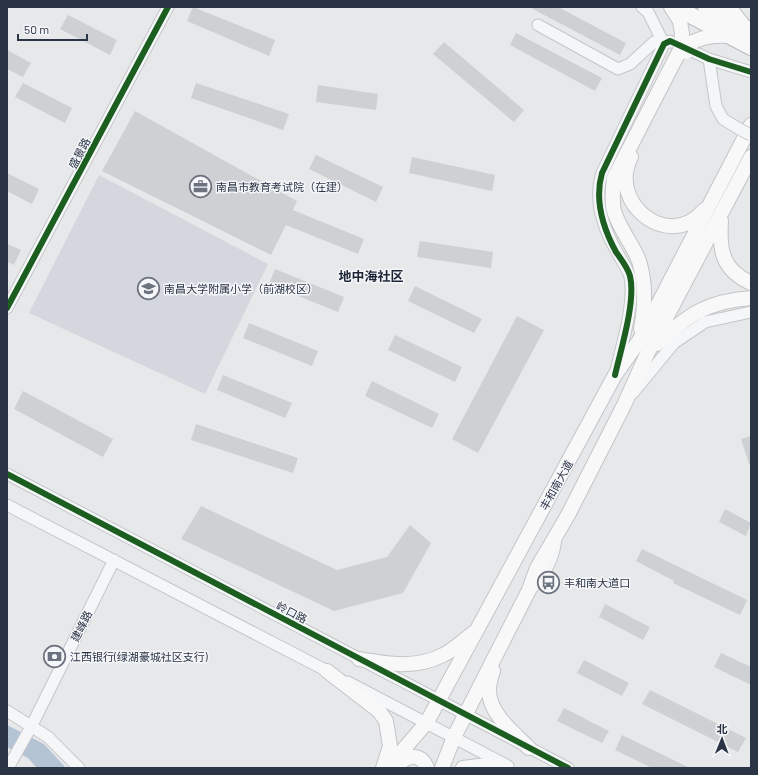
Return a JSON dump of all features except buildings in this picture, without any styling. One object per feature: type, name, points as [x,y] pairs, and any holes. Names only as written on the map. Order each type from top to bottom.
[{"type":"highway","points":[[675,7],[743,31]]},
{"type":"highway","points":[[706,7],[743,31],[751,47]]},
{"type":"main road","points":[[671,7],[680,20],[685,44],[629,162],[626,176],[626,192],[636,208],[647,219],[668,226],[686,224],[699,216],[713,198],[746,127]]},
{"type":"main road","points":[[639,341],[644,310],[644,286],[639,262],[615,214],[612,195],[614,178],[685,44],[705,36],[743,31],[729,7]]},
{"type":"main road","name":"丰和南大道","points":[[442,768],[454,737],[529,590],[537,568],[556,536],[624,404],[647,354],[751,157]]},
{"type":"main road","name":"丰和南大道","points":[[395,768],[404,750],[427,722],[615,375],[639,341],[713,198]]},
{"type":"main road","points":[[722,214],[720,241],[724,260],[738,277],[751,283]]},
{"type":"main road","points":[[647,354],[679,323],[708,306],[737,299],[751,298]]},
{"type":"main road","points":[[359,659],[390,664],[414,665],[444,655],[477,630]]},
{"type":"main road","points":[[496,656],[489,687],[492,701],[501,720],[530,748]]},
{"type":"main road","points":[[327,671],[379,711],[386,721],[390,746],[383,768]]},
{"type":"main road","points":[[432,768],[454,737]]},
{"type":"main road","points":[[395,768],[403,759],[414,756],[425,762],[427,768]]},
{"type":"main road","points":[[463,768],[487,765],[506,768]]},
{"type":"street","name":"盛景路","points":[[7,308],[168,7]]},
{"type":"street","points":[[642,7],[648,12],[664,44]]},
{"type":"street","points":[[538,25],[618,69],[630,64],[654,42],[664,44],[670,41],[709,59],[751,72]]},
{"type":"street","points":[[615,375],[632,292],[630,275],[606,231],[598,202],[599,184],[664,44]]},
{"type":"street","points":[[709,59],[716,106],[723,119],[746,127],[751,135]]},
{"type":"street","points":[[624,404],[674,343],[705,322],[751,312]]},
{"type":"street","name":"岭口路","points":[[7,474],[568,768]]},
{"type":"street","points":[[7,505],[427,722],[512,768]]},
{"type":"street","name":"建峰路","points":[[8,768],[29,730],[114,560]]},
{"type":"street","points":[[7,711],[29,730],[48,737],[79,768]]},
{"type":"shaded area","name":"南昌大学附属小学（前湖校区）","points":[[99,175],[268,264],[205,394],[29,313]]},
{"type":"water","points":[[7,725],[44,744],[66,768],[37,768],[28,758],[7,747]]},
{"type":"cycle path","points":[[7,308],[168,7]]},
{"type":"cycle path","points":[[615,375],[627,325],[631,298],[631,286],[629,273],[611,243],[601,214],[599,194],[602,173],[664,44],[670,41],[709,59],[751,72]]},
{"type":"cycle path","points":[[7,474],[568,768]]},
{"type":"place","name":"南昌市教育考试院（在建）","points":[[201,186]]},
{"type":"place","name":"南昌大学附属小学（前湖校区）","points":[[149,288]]},
{"type":"place","name":"丰和南大道口","points":[[548,582]]},
{"type":"place","name":"江西银行(绿湖豪城社区支行)","points":[[54,656]]},
{"type":"district","name":"地中海社区","points":[[371,276]]}]
